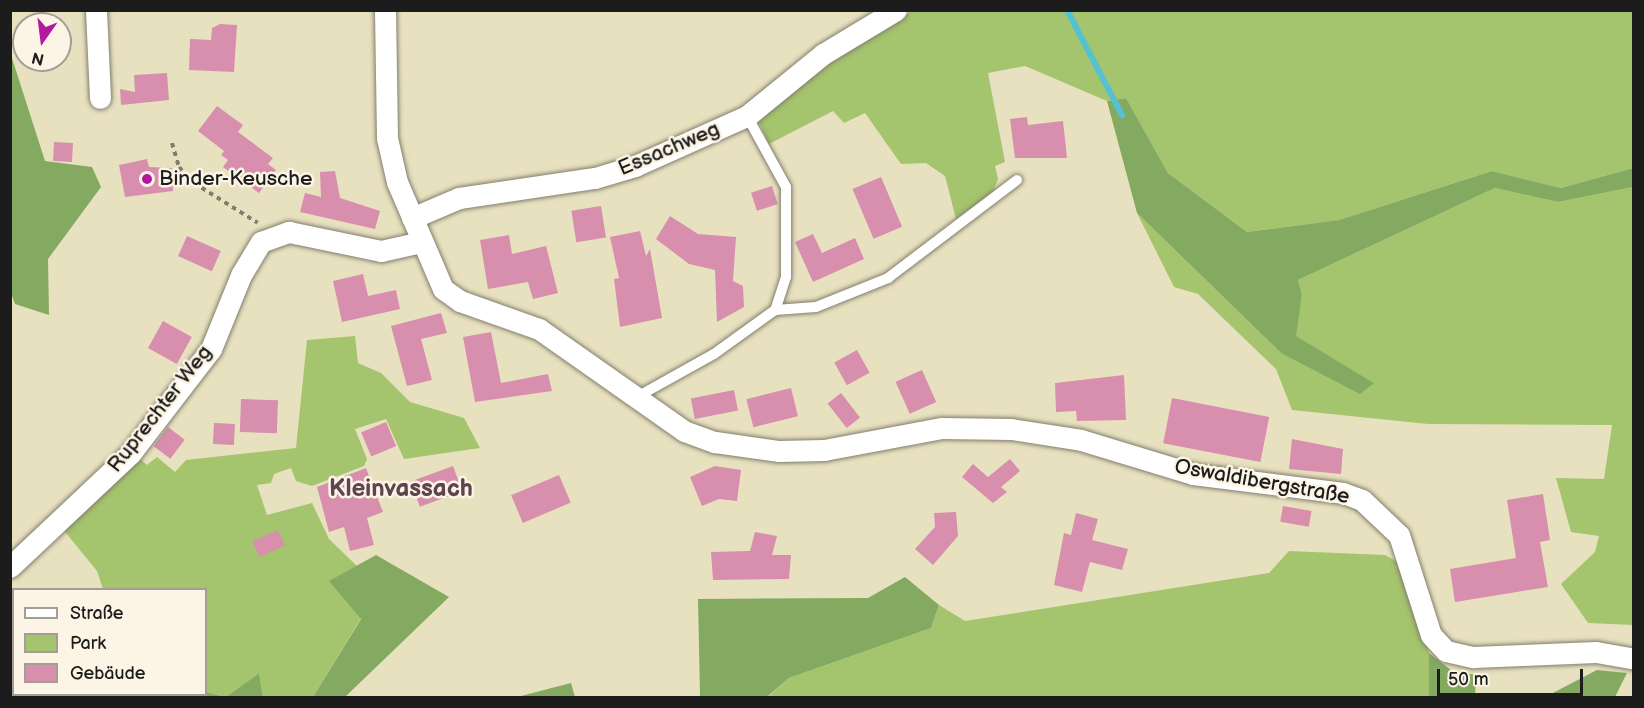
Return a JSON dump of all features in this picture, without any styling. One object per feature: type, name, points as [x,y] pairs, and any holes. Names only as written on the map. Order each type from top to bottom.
[{"type":"street","points":[[96,10],[100,98]]},
{"type":"street","name":"Oswaldibergstraße","points":[[385,10],[387,138],[412,218],[443,289],[460,301],[539,329],[684,431],[744,448],[824,450],[942,428],[1011,429],[1081,440],[1193,474],[1343,493],[1362,500],[1399,535],[1431,635],[1446,651],[1473,657],[1596,652],[1634,659]]},
{"type":"street","name":"Essachweg","points":[[412,218],[459,198],[595,178],[635,166],[747,116],[824,54],[896,10]]},
{"type":"street","points":[[274,233],[367,250],[421,242]]},
{"type":"street","name":"Ruprechter Weg","points":[[10,567],[130,454],[211,349],[241,274],[261,242],[274,233]]},
{"type":"lane","points":[[747,116],[786,187],[786,277],[775,310]]},
{"type":"lane","points":[[635,398],[714,354],[775,310],[816,307],[888,278],[1017,180]]},
{"type":"path","points":[[172,143],[179,167],[194,183],[274,233]]},
{"type":"green space","points":[[912,11],[1633,11],[1633,168],[1561,188],[1492,171],[1339,220],[1247,232],[1168,173],[1126,98],[1107,101],[1025,66],[988,73],[1005,162],[995,166],[998,179],[992,194],[956,219],[945,176],[926,163],[901,164],[865,113],[844,123],[833,111],[769,144],[759,122],[794,85]]},
{"type":"green space","points":[[11,55],[12,72],[16,72],[45,161],[92,167],[101,187],[48,259],[49,315],[15,304],[11,293]]},
{"type":"green space","points":[[1126,98],[1168,173],[1247,232],[1339,220],[1492,171],[1561,188],[1633,168],[1633,187],[1558,202],[1495,188],[1298,280],[1302,294],[1296,336],[1374,383],[1360,394],[1281,353],[1137,213],[1107,101]]},
{"type":"green space","points":[[1633,187],[1633,625],[1588,623],[1561,584],[1595,552],[1599,536],[1571,532],[1556,478],[1604,479],[1612,425],[1428,424],[1292,410],[1276,369],[1198,294],[1174,287],[1137,213],[1281,353],[1374,383],[1295,336],[1302,294],[1298,280],[1495,188],[1558,202]]},
{"type":"green space","points":[[355,336],[358,363],[381,373],[410,402],[464,418],[480,448],[404,459],[386,419],[355,429],[367,459],[364,466],[312,486],[296,481],[291,468],[274,474],[271,483],[257,485],[267,515],[312,503],[329,539],[357,566],[330,581],[361,618],[313,697],[263,697],[259,673],[226,697],[207,692],[207,588],[103,588],[97,571],[62,528],[137,456],[147,465],[157,457],[175,472],[186,460],[296,448],[307,340]]},
{"type":"green space","points":[[1289,551],[1385,555],[1399,563],[1429,653],[1429,697],[767,698],[789,678],[931,628],[939,605],[965,621],[1269,573]]},
{"type":"green space","points":[[376,555],[449,597],[345,697],[313,697],[361,619],[329,581]]},
{"type":"green space","points":[[905,577],[939,605],[931,628],[789,678],[767,697],[700,697],[698,599],[868,598]]},
{"type":"green space","points":[[1429,653],[1451,670],[1476,675],[1475,697],[1429,697]]},
{"type":"green space","points":[[1597,670],[1627,673],[1615,697],[1545,697]]},
{"type":"green space","points":[[259,673],[263,697],[226,697]]},
{"type":"green space","points":[[10,680],[12,696],[65,697],[11,697]]},
{"type":"green space","points":[[571,683],[575,697],[517,697]]},
{"type":"green space","points":[[207,692],[226,697],[130,697],[207,696]]},
{"type":"green space","points":[[81,696],[135,696],[130,698]]},
{"type":"building","points":[[220,24],[237,25],[234,72],[189,70],[190,39],[211,40],[212,28]]},
{"type":"building","points":[[167,73],[169,100],[121,105],[120,89],[135,92],[134,75]]},
{"type":"building","points":[[217,106],[243,125],[238,132],[273,158],[268,164],[276,170],[259,193],[223,167],[228,160],[221,155],[224,151],[198,131]]},
{"type":"building","points":[[1027,117],[1028,125],[1063,121],[1067,158],[1015,158],[1010,119]]},
{"type":"building","points":[[54,142],[73,143],[72,162],[53,161]]},
{"type":"building","name":"Binder-Keusche","points":[[147,159],[149,167],[172,168],[173,191],[125,197],[119,165]]},
{"type":"building","points":[[335,171],[340,198],[380,211],[375,229],[300,212],[305,193],[321,197],[320,172]]},
{"type":"building","points":[[881,177],[902,227],[874,239],[852,189]]},
{"type":"building","points":[[772,186],[778,204],[757,211],[751,193]]},
{"type":"building","points":[[601,206],[606,238],[576,242],[571,211]]},
{"type":"building","points":[[670,216],[698,234],[736,237],[733,281],[743,286],[744,307],[717,322],[715,270],[689,264],[656,239]]},
{"type":"building","points":[[640,231],[646,256],[650,249],[662,318],[620,327],[614,279],[619,278],[610,237]]},
{"type":"building","points":[[813,234],[822,253],[855,238],[864,259],[813,282],[795,242]]},
{"type":"building","points":[[509,235],[512,254],[546,246],[558,293],[533,299],[528,282],[488,289],[480,240]]},
{"type":"building","points":[[187,236],[221,251],[212,271],[178,256]]},
{"type":"building","points":[[363,274],[368,296],[396,290],[400,309],[342,322],[333,281]]},
{"type":"building","points":[[441,313],[447,333],[421,339],[432,380],[407,386],[391,326]]},
{"type":"building","points":[[163,321],[192,337],[177,364],[148,348]]},
{"type":"building","points":[[491,332],[501,383],[548,374],[552,391],[475,402],[463,337]]},
{"type":"building","points":[[857,350],[870,373],[847,385],[834,363]]},
{"type":"building","points":[[922,370],[936,402],[910,414],[896,382]]},
{"type":"building","points":[[1124,375],[1126,420],[1077,421],[1076,411],[1056,412],[1055,383]]},
{"type":"building","points":[[791,388],[798,416],[753,427],[746,399]]},
{"type":"building","points":[[734,390],[738,411],[695,419],[691,398]]},
{"type":"building","points":[[841,393],[860,417],[847,428],[828,403]]},
{"type":"building","points":[[1172,398],[1269,417],[1260,462],[1163,443]]},
{"type":"building","points":[[241,399],[278,400],[277,433],[240,432]]},
{"type":"building","points":[[386,422],[396,446],[371,456],[361,433]]},
{"type":"building","points":[[214,423],[235,424],[234,445],[213,444]]},
{"type":"building","points":[[168,427],[185,440],[170,459],[154,446]]},
{"type":"building","points":[[1292,439],[1343,449],[1341,474],[1289,469]]},
{"type":"building","points":[[1010,459],[1020,471],[1001,487],[1007,492],[993,503],[962,477],[973,464],[988,477]]},
{"type":"building","points":[[453,466],[462,491],[420,507],[411,481]]},
{"type":"building","points":[[715,466],[741,470],[737,501],[719,499],[702,506],[690,477]]},
{"type":"building","points":[[366,468],[383,512],[367,518],[374,545],[350,551],[344,527],[329,532],[317,487]]},
{"type":"building","points":[[559,475],[571,503],[523,523],[511,495]]},
{"type":"building","points":[[1543,494],[1550,540],[1540,542],[1548,587],[1455,602],[1450,569],[1516,558],[1507,500]]},
{"type":"building","points":[[1283,506],[1312,511],[1309,527],[1280,522]]},
{"type":"building","points":[[956,512],[958,536],[933,565],[915,549],[935,527],[934,513]]},
{"type":"building","points":[[1076,513],[1098,519],[1092,540],[1128,549],[1122,570],[1090,562],[1082,592],[1054,585],[1064,533],[1071,535]]},
{"type":"building","points":[[278,530],[285,546],[259,557],[252,541]]},
{"type":"building","points":[[755,532],[777,536],[772,555],[791,555],[789,579],[713,580],[711,552],[750,551]]},
{"type":"waterway","points":[[1067,10],[1122,115]]},
{"type":"place","name":"Binder-Keusche","points":[[147,179]]},
{"type":"district","name":"Kleinvassach","points":[[401,489]]}]
